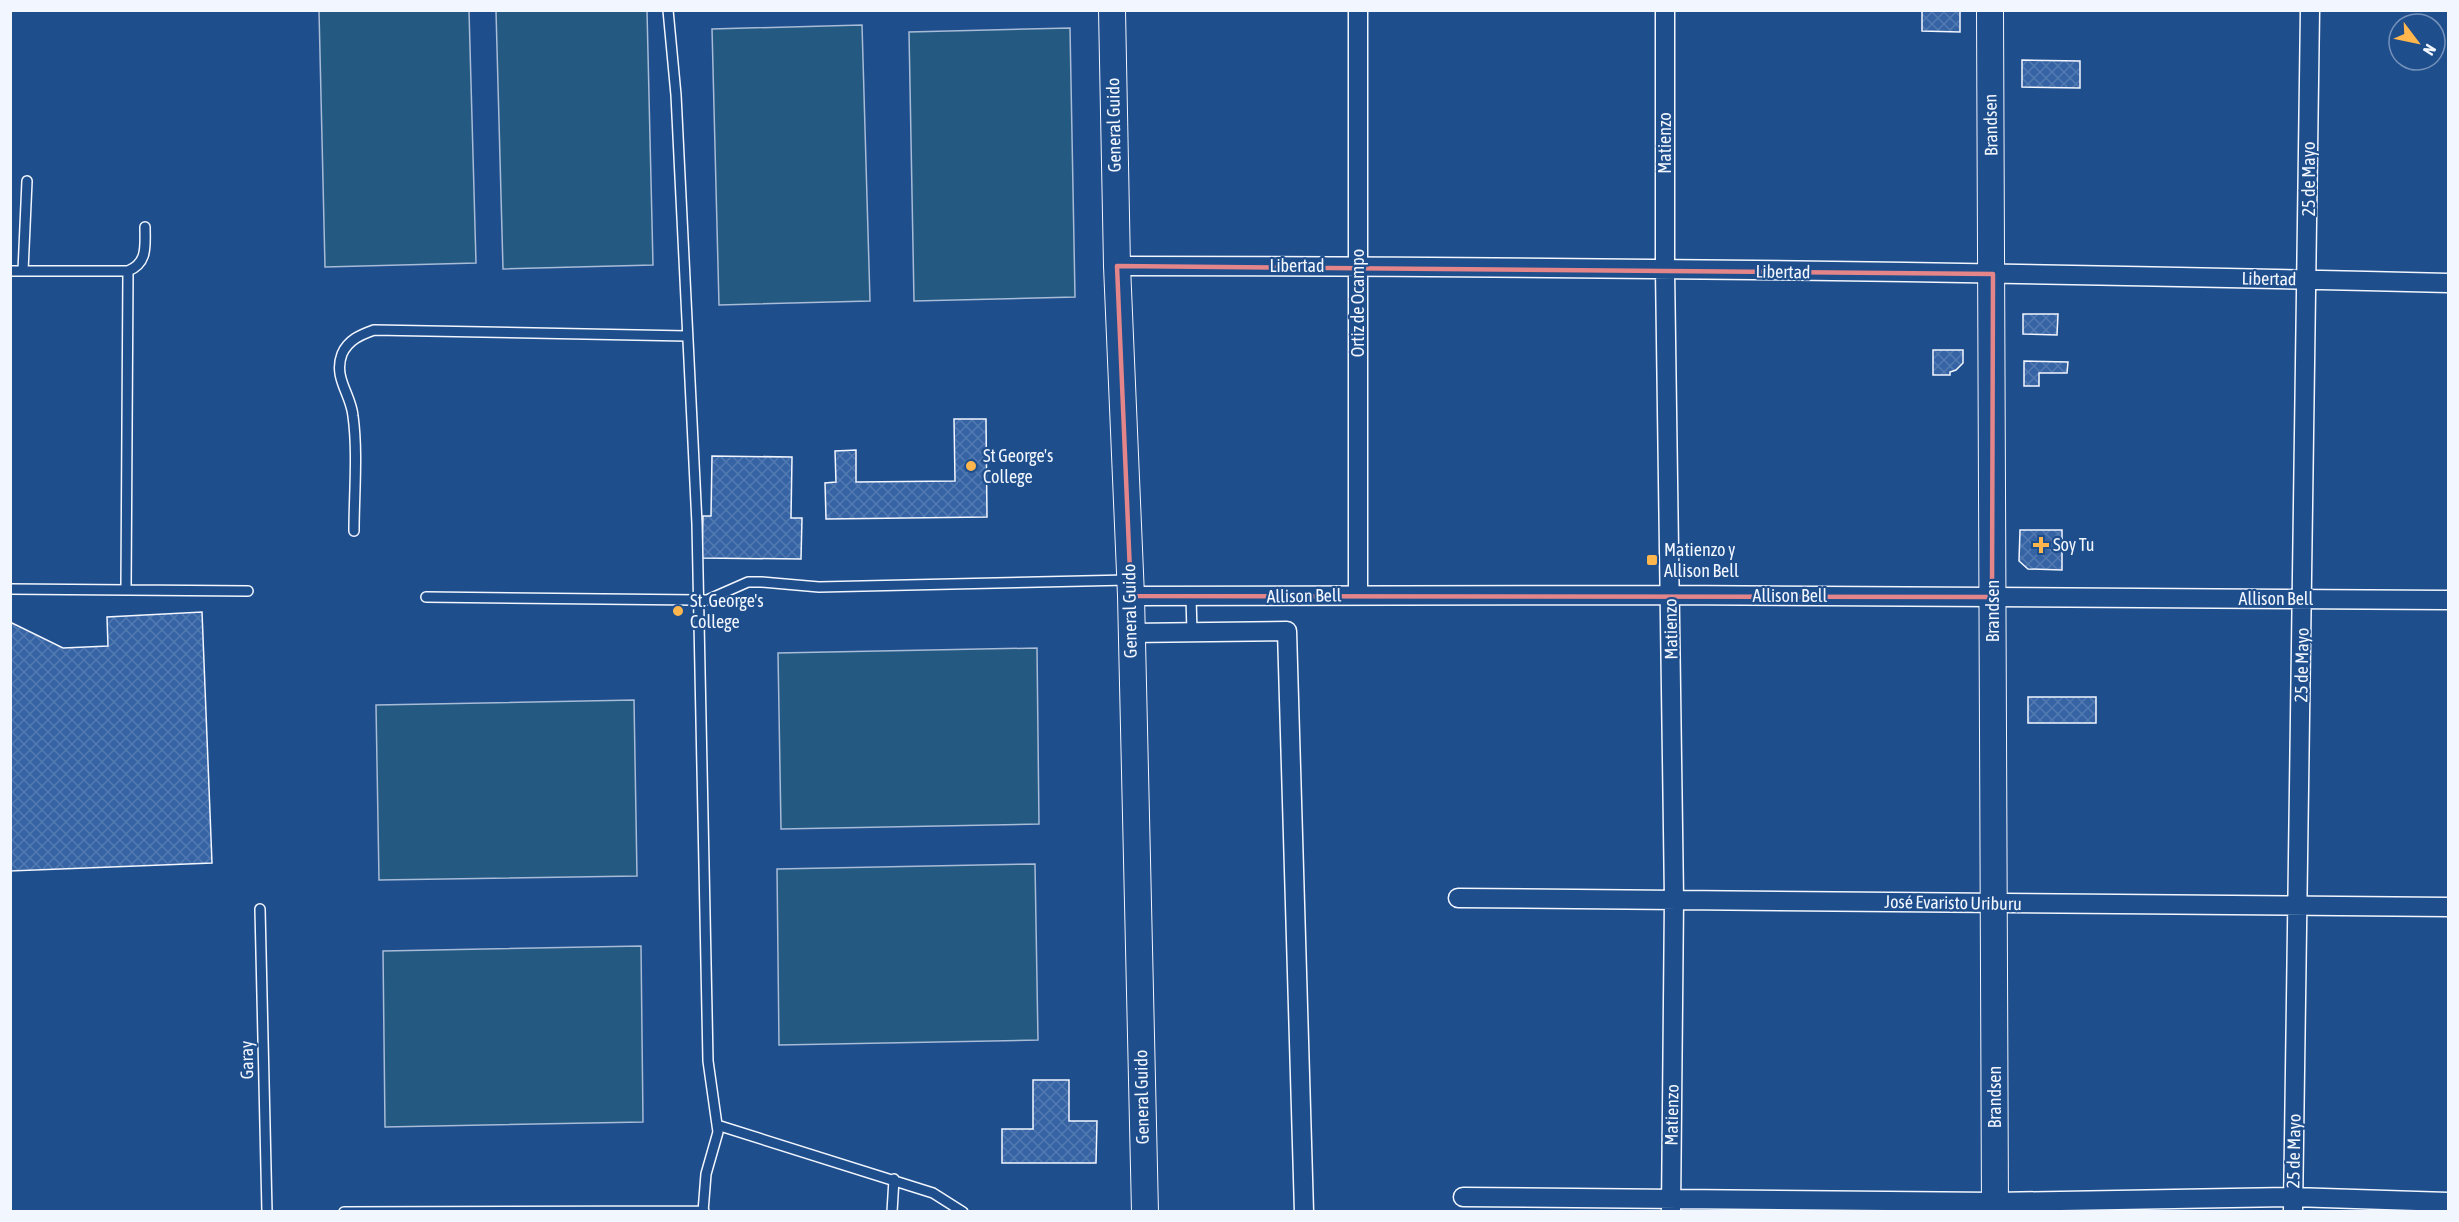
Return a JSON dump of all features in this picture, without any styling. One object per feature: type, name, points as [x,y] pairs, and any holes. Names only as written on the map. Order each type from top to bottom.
[{"type":"main road","name":"General Guido","points":[[1112,10],[1117,266],[1131,588],[1130,633],[1145,1212]]},
{"type":"main road","name":"Brandsen","points":[[1990,10],[1993,274],[1995,1207]]},
{"type":"street","name":"Ortiz de Ocampo","points":[[1358,10],[1358,595]]},
{"type":"street","name":"Matienzo","points":[[1665,10],[1665,270],[1674,898],[1671,1205]]},
{"type":"street","name":"25 de Mayo","points":[[2293,1204],[2308,279],[2310,10]]},
{"type":"street","name":"Libertad","points":[[1117,266],[1358,266],[1993,274],[2448,283]]},
{"type":"street","name":"Allison Bell","points":[[1131,588],[1191,597],[1670,595],[2448,600]]},
{"type":"street","points":[[1130,633],[1287,631],[1304,1212]]},
{"type":"street","name":"José Evaristo Uriburu","points":[[1458,898],[1674,898],[1995,904],[2448,907]]},
{"type":"street","points":[[1463,1197],[1671,1205],[1995,1207],[2448,1202]]},
{"type":"lane","points":[[344,1212],[704,1211],[706,1174],[717,1125],[708,1061],[697,524],[676,95],[668,10]]},
{"type":"lane","points":[[23,271],[27,181]]},
{"type":"lane","points":[[10,271],[128,271],[136,268],[143,260],[145,227]]},
{"type":"lane","points":[[126,589],[128,271]]},
{"type":"lane","points":[[354,531],[354,417],[340,373],[341,356],[349,343],[359,335],[374,330],[687,336]]},
{"type":"lane","points":[[426,597],[697,600],[755,582],[819,587],[1131,588]]},
{"type":"lane","points":[[10,589],[248,591]]},
{"type":"lane","points":[[1191,597],[1192,632]]},
{"type":"lane","name":"Garay","points":[[260,909],[267,1212]]},
{"type":"lane","points":[[717,1125],[894,1179],[933,1193],[963,1212]]},
{"type":"lane","points":[[892,1212],[894,1179]]},
{"type":"highlighted area","points":[[1117,266],[1993,274],[1992,597],[1131,596]]},
{"type":"shaded area","points":[[319,11],[469,11],[476,263],[325,267]]},
{"type":"shaded area","points":[[496,11],[647,11],[653,265],[503,269]]},
{"type":"shaded area","points":[[862,25],[870,301],[719,305],[712,29]]},
{"type":"shaded area","points":[[1070,28],[1075,297],[914,301],[909,32]]},
{"type":"shaded area","points":[[1037,648],[1039,824],[781,829],[778,653]]},
{"type":"shaded area","points":[[634,700],[637,876],[379,880],[376,705]]},
{"type":"shaded area","points":[[1035,864],[1038,1040],[779,1045],[777,869]]},
{"type":"shaded area","points":[[641,946],[643,1122],[385,1127],[383,951]]},
{"type":"building","points":[[1922,10],[1960,10],[1960,32],[1922,31]]},
{"type":"building","points":[[2022,60],[2080,61],[2080,88],[2022,87]]},
{"type":"building","points":[[2023,314],[2058,314],[2057,335],[2023,334]]},
{"type":"building","points":[[1933,350],[1963,350],[1963,363],[1950,372],[1950,375],[1933,375]]},
{"type":"building","points":[[2024,361],[2068,362],[2067,373],[2039,373],[2039,386],[2024,386]]},
{"type":"building","name":"St George's College","points":[[954,419],[986,419],[987,517],[826,519],[825,483],[836,482],[835,451],[856,450],[856,482],[955,481]]},
{"type":"building","points":[[712,456],[792,457],[791,518],[802,518],[801,559],[702,558],[703,516],[711,516]]},
{"type":"building","name":"Soy Tu","points":[[2020,530],[2062,530],[2062,570],[2028,569],[2019,561]]},
{"type":"building","points":[[202,612],[212,863],[10,871],[10,622],[63,648],[108,646],[107,617]]},
{"type":"building","points":[[2028,697],[2096,697],[2096,723],[2028,723]]},
{"type":"building","points":[[1033,1080],[1069,1080],[1069,1121],[1097,1121],[1096,1163],[1002,1163],[1002,1129],[1033,1129]]},
{"type":"place","name":"St George's College","points":[[971,466]]},
{"type":"place","name":"Soy Tu","points":[[2041,545]]},
{"type":"place","name":"Matienzo y Allison Bell","points":[[1652,560]]},
{"type":"place","name":"St. George's College","points":[[678,611]]}]
